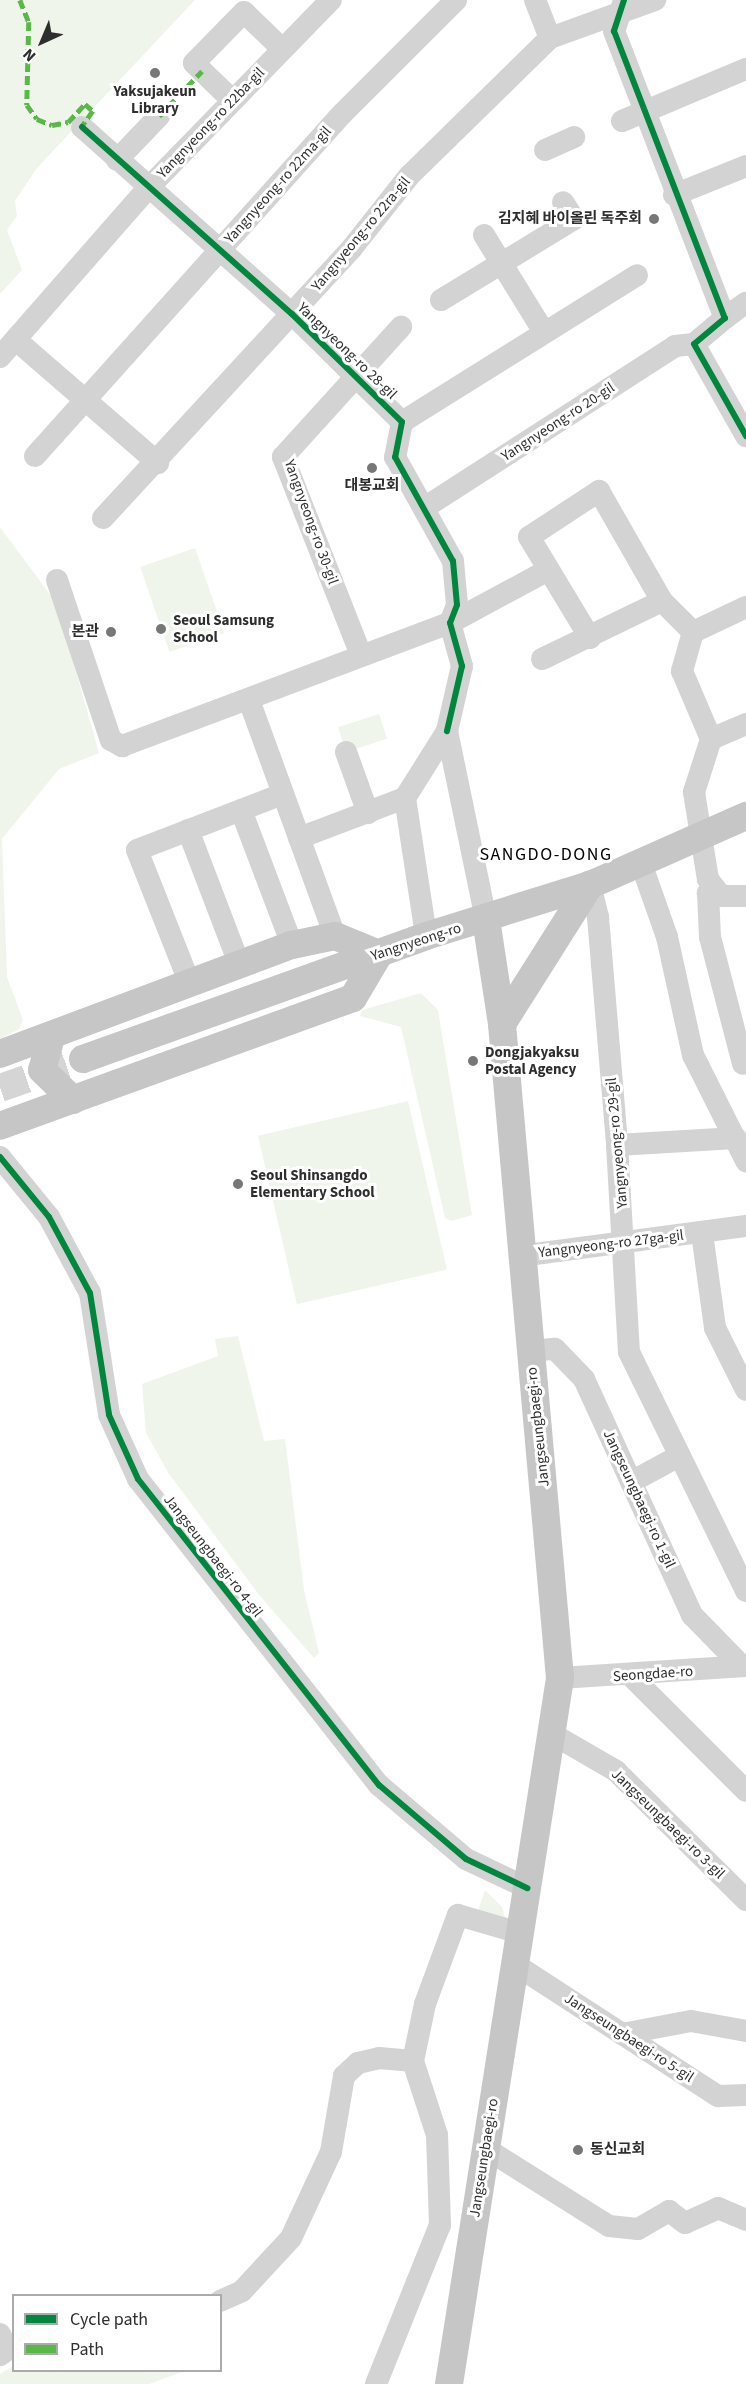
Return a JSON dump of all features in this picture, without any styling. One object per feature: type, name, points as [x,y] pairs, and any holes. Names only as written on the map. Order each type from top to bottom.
[{"type":"main road","name":"Yangnyeong-ro","points":[[83,1059],[426,936],[486,920],[642,866],[746,816]]},
{"type":"main road","points":[[502,1024],[590,885]]},
{"type":"main road","name":"Jangseungbaegi-ro","points":[[449,2384],[527,1888],[554,1735],[560,1678],[520,1256],[502,1024],[486,920]]},
{"type":"main road","points":[[0,1054],[51,1037],[292,945],[335,936],[379,954],[353,998],[0,1126]]},
{"type":"main road","points":[[51,1037],[42,1070],[72,1100]]},
{"type":"street","name":"Yangnyeong-ro 22ba-gil","points":[[0,357],[149,187],[331,0]]},
{"type":"street","name":"Yangnyeong-ro 22ma-gil","points":[[35,456],[343,113],[456,0]]},
{"type":"street","points":[[535,0],[550,38]]},
{"type":"street","name":"Yangnyeong-ro 22ra-gil","points":[[103,518],[158,463],[292,314],[409,176],[550,38],[622,7],[655,0]]},
{"type":"street","points":[[622,7],[614,31],[632,117],[674,195],[724,318]]},
{"type":"street","points":[[232,100],[194,63],[244,12],[282,49]]},
{"type":"street","points":[[632,117],[746,69]]},
{"type":"street","points":[[117,160],[159,116]]},
{"type":"street","name":"Yangnyeong-ro 28-gil","points":[[82,128],[292,314],[402,422]]},
{"type":"street","points":[[545,150],[574,137]]},
{"type":"street","points":[[674,195],[746,166]]},
{"type":"street","points":[[441,300],[574,219],[563,202]]},
{"type":"street","points":[[484,235],[544,332]]},
{"type":"street","points":[[299,838],[405,798],[447,730],[462,666],[450,623],[457,605],[453,561],[395,457],[402,422],[637,275]]},
{"type":"street","points":[[746,303],[724,318],[694,344],[746,436]]},
{"type":"street","points":[[356,376],[401,327]]},
{"type":"street","points":[[16,340],[158,463]]},
{"type":"street","name":"Yangnyeong-ro 20-gil","points":[[424,508],[675,346],[694,344]]},
{"type":"street","name":"Yangnyeong-ro 30-gil","points":[[356,376],[284,457],[361,655]]},
{"type":"street","points":[[590,638],[529,537],[599,492],[663,601],[693,632]]},
{"type":"street","points":[[57,580],[111,740],[122,746],[450,623],[548,570]]},
{"type":"street","points":[[542,659],[590,638],[663,601]]},
{"type":"street","points":[[746,607],[693,632],[682,671],[711,739],[694,792],[698,838],[715,888],[721,896],[746,896]]},
{"type":"street","points":[[249,700],[335,936]]},
{"type":"street","points":[[711,739],[746,724]]},
{"type":"street","points":[[447,730],[486,920]]},
{"type":"street","points":[[346,752],[368,813]]},
{"type":"street","points":[[190,984],[137,850],[283,794]]},
{"type":"street","points":[[405,798],[426,936]]},
{"type":"street","points":[[241,810],[292,945]]},
{"type":"street","points":[[188,830],[240,966]]},
{"type":"street","points":[[642,866],[667,937],[693,1055],[746,1161]]},
{"type":"street","name":"Yangnyeong-ro 29-gil","points":[[590,885],[598,917],[625,1243],[629,1352],[679,1456],[742,1576]]},
{"type":"street","points":[[715,888],[708,893],[710,937],[743,1064]]},
{"type":"street","points":[[617,1145],[736,1138]]},
{"type":"street","name":"Jangseungbaegi-ro 4-gil","points":[[0,1157],[49,1217],[90,1293],[109,1415],[138,1479],[379,1785],[466,1859],[527,1888]]},
{"type":"street","name":"Yangnyeong-ro 27ga-gil","points":[[520,1256],[746,1226]]},
{"type":"street","name":"Yangnyeong-ro 27ga-gil","points":[[702,1233],[715,1328],[746,1390]]},
{"type":"street","name":"Jangseungbaegi-ro 1-gil","points":[[530,1351],[555,1349],[584,1379],[692,1615],[744,1666]]},
{"type":"street","points":[[631,1482],[679,1456]]},
{"type":"street","name":"Seongdae-ro","points":[[560,1678],[632,1677],[744,1666]]},
{"type":"street","points":[[632,1677],[746,1791]]},
{"type":"street","name":"Jangseungbaegi-ro 3-gil","points":[[554,1735],[616,1771],[746,1900]]},
{"type":"street","points":[[376,2384],[440,2225],[437,2135],[413,2061],[431,1987],[458,1915],[520,1933]]},
{"type":"street","name":"Jangseungbaegi-ro 5-gil","points":[[516,1965],[718,2096],[746,2095]]},
{"type":"street","points":[[622,2034],[691,2021],[746,2031]]},
{"type":"street","points":[[222,2300],[243,2291],[291,2238],[331,2152],[344,2076],[358,2063],[379,2058],[413,2061]]},
{"type":"street","points":[[485,2148],[609,2226],[638,2229],[669,2211],[685,2223],[718,2208],[746,2220]]},
{"type":"shaded area","points":[[0,0],[195,0],[37,168],[15,201],[17,216],[7,230],[22,270],[0,294]]},
{"type":"shaded area","points":[[0,527],[57,604],[99,753],[59,769],[2,839],[7,977],[23,1020],[19,1029],[0,1039]]},
{"type":"shaded area","points":[[195,548],[224,633],[169,652],[140,567]]},
{"type":"shaded area","points":[[379,714],[387,739],[346,752],[338,727]]},
{"type":"shaded area","points":[[421,993],[438,1010],[472,1215],[451,1221],[445,1218],[401,1027],[360,1016],[362,1010]]},
{"type":"shaded area","points":[[408,1101],[447,1270],[297,1304],[258,1136]]},
{"type":"shaded area","points":[[238,1336],[264,1441],[285,1439],[304,1590],[319,1653],[314,1658],[260,1596],[169,1474],[146,1433],[142,1384],[218,1356],[215,1339]]},
{"type":"shaded area","points":[[485,1890],[502,1907],[505,1918],[478,1911]]},
{"type":"shaded area","points":[[12,2367],[12,2372],[182,2372],[149,2384],[0,2384],[0,2374]]},
{"type":"tunnel","points":[[0,1088],[83,1059]]},
{"type":"marked path","points":[[20,0],[29,22],[27,105],[37,119],[52,125],[68,122],[85,104],[93,111],[82,127]]},
{"type":"marked path","points":[[159,116],[202,71]]},
{"type":"cycle path","points":[[624,0],[614,31],[725,318],[694,344],[746,436]]},
{"type":"cycle path","points":[[82,127],[292,314],[402,422],[395,457],[453,561],[457,605],[450,623],[462,666],[447,731]]},
{"type":"cycle path","points":[[0,1157],[49,1217],[90,1293],[109,1415],[138,1479],[379,1785],[466,1859],[527,1888]]},
{"type":"place","name":"Yaksujakeun Library","points":[[155,73]]},
{"type":"place","name":"김지혜 바이올린 독주회","points":[[654,219]]},
{"type":"place","name":"대봉교회","points":[[372,468]]},
{"type":"place","name":"Seoul Samsung School","points":[[161,629]]},
{"type":"place","name":"본관","points":[[111,632]]},
{"type":"place","name":"Dongjakyaksu Postal Agency","points":[[473,1061]]},
{"type":"place","name":"Seoul Shinsangdo Elementary School","points":[[238,1184]]},
{"type":"place","name":"동신교회","points":[[578,2150]]},
{"type":"district","name":"SANGDO-DONG","points":[[546,855]]}]
